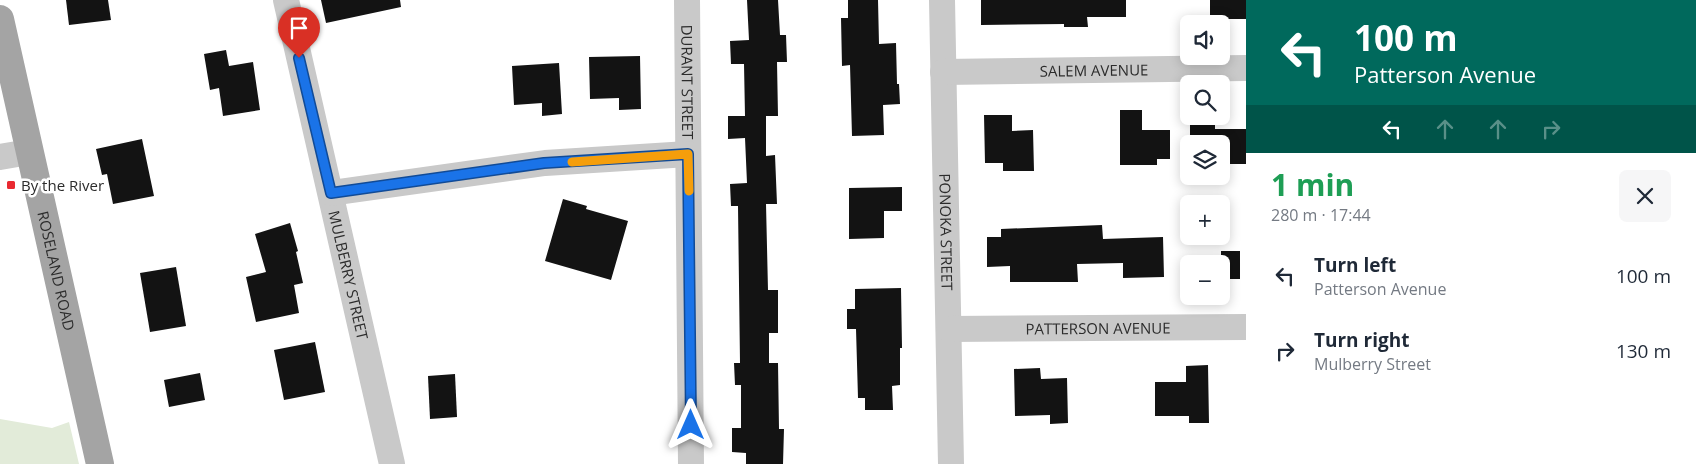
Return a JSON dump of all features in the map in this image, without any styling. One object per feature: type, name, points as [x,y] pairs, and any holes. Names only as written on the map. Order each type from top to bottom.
[{"type":"main road","name":"ROSELAND ROAD","points":[[0,19],[100,464]]},
{"type":"street","name":"MULBERRY STREET","points":[[286,0],[392,464]]},
{"type":"street","name":"DURANT STREET","points":[[687,0],[691,464]]},
{"type":"street","name":"PONOKA STREET","points":[[942,0],[951,464]]},
{"type":"street","name":"SALEM AVENUE","points":[[943,72],[1246,68]]},
{"type":"street","points":[[0,157],[29,152]]},
{"type":"street","points":[[331,193],[544,163],[688,154]]},
{"type":"street","name":"PATTERSON AVENUE","points":[[949,329],[1246,326]]},
{"type":"green space","points":[[0,419],[52,428],[69,422],[79,464],[0,464]]},
{"type":"building","points":[[66,0],[108,0],[111,20],[69,25]]},
{"type":"building","points":[[321,0],[400,0],[401,7],[326,23]]},
{"type":"building","points":[[747,0],[778,0],[780,35],[786,35],[787,62],[777,62],[778,116],[766,116],[766,156],[775,155],[777,204],[766,204],[768,290],[778,290],[778,333],[769,333],[769,363],[778,363],[779,429],[784,429],[783,464],[746,464],[746,453],[732,452],[732,428],[741,428],[741,385],[735,385],[734,363],[740,363],[738,206],[731,206],[730,184],[747,183],[745,138],[728,139],[728,116],[745,116],[744,64],[731,64],[730,41],[749,40]]},
{"type":"building","points":[[848,0],[878,0],[879,44],[896,43],[897,84],[899,84],[900,104],[883,105],[884,135],[852,136],[850,65],[842,66],[841,18],[848,18]]},
{"type":"building","points":[[981,0],[1126,0],[1126,17],[1087,17],[1088,27],[1064,27],[1064,24],[981,25]]},
{"type":"building","points":[[1210,0],[1246,0],[1246,19],[1230,19],[1230,15],[1210,15]]},
{"type":"building","points":[[226,50],[229,66],[253,62],[260,110],[223,116],[219,88],[210,90],[204,54]]},
{"type":"building","points":[[640,56],[641,109],[619,110],[619,98],[590,99],[589,57]]},
{"type":"building","points":[[559,63],[562,114],[542,116],[542,103],[514,105],[512,66]]},
{"type":"building","points":[[1120,110],[1142,110],[1142,130],[1170,130],[1170,159],[1157,159],[1157,165],[1120,165]]},
{"type":"building","points":[[984,115],[1012,115],[1012,131],[1033,130],[1034,171],[1003,171],[1003,163],[985,163]]},
{"type":"building","points":[[1190,125],[1215,125],[1215,129],[1246,129],[1246,164],[1230,164],[1230,135],[1190,135]]},
{"type":"building","points":[[142,139],[154,196],[113,204],[107,174],[102,175],[96,149]]},
{"type":"building","points":[[902,187],[902,211],[884,211],[884,238],[849,239],[849,188]]},
{"type":"building","points":[[563,199],[587,206],[586,209],[628,221],[611,280],[545,261]]},
{"type":"building","points":[[290,223],[298,251],[296,252],[303,283],[294,285],[299,313],[256,322],[246,277],[266,272],[255,234]]},
{"type":"building","points":[[1102,225],[1103,239],[1163,237],[1164,277],[1123,278],[1123,263],[1077,264],[1078,282],[1010,282],[1010,266],[987,267],[987,237],[1001,237],[1001,229]]},
{"type":"building","points":[[1221,251],[1240,251],[1240,279],[1230,279],[1230,255],[1221,255]]},
{"type":"building","points":[[176,267],[186,326],[150,332],[140,273]]},
{"type":"building","points":[[901,288],[902,348],[900,348],[900,385],[892,386],[893,410],[865,410],[865,398],[858,398],[856,329],[847,329],[847,309],[855,309],[855,289]]},
{"type":"building","points":[[315,342],[325,392],[284,400],[274,350]]},
{"type":"building","points":[[1208,365],[1209,423],[1189,423],[1189,416],[1155,416],[1155,382],[1186,382],[1186,366]]},
{"type":"building","points":[[1040,368],[1041,379],[1067,378],[1068,423],[1050,424],[1050,415],[1015,416],[1014,369]]},
{"type":"building","points":[[200,373],[205,400],[169,407],[164,380]]},
{"type":"building","points":[[455,374],[457,417],[430,419],[428,376]]},
{"type":"slow traffic","points":[[572,162],[688,154],[689,191]]},
{"type":"place","name":"By the River","points":[[11,185]]},
{"type":"route","points":[[299,58],[331,193],[544,163],[688,154],[691,425]]}]
